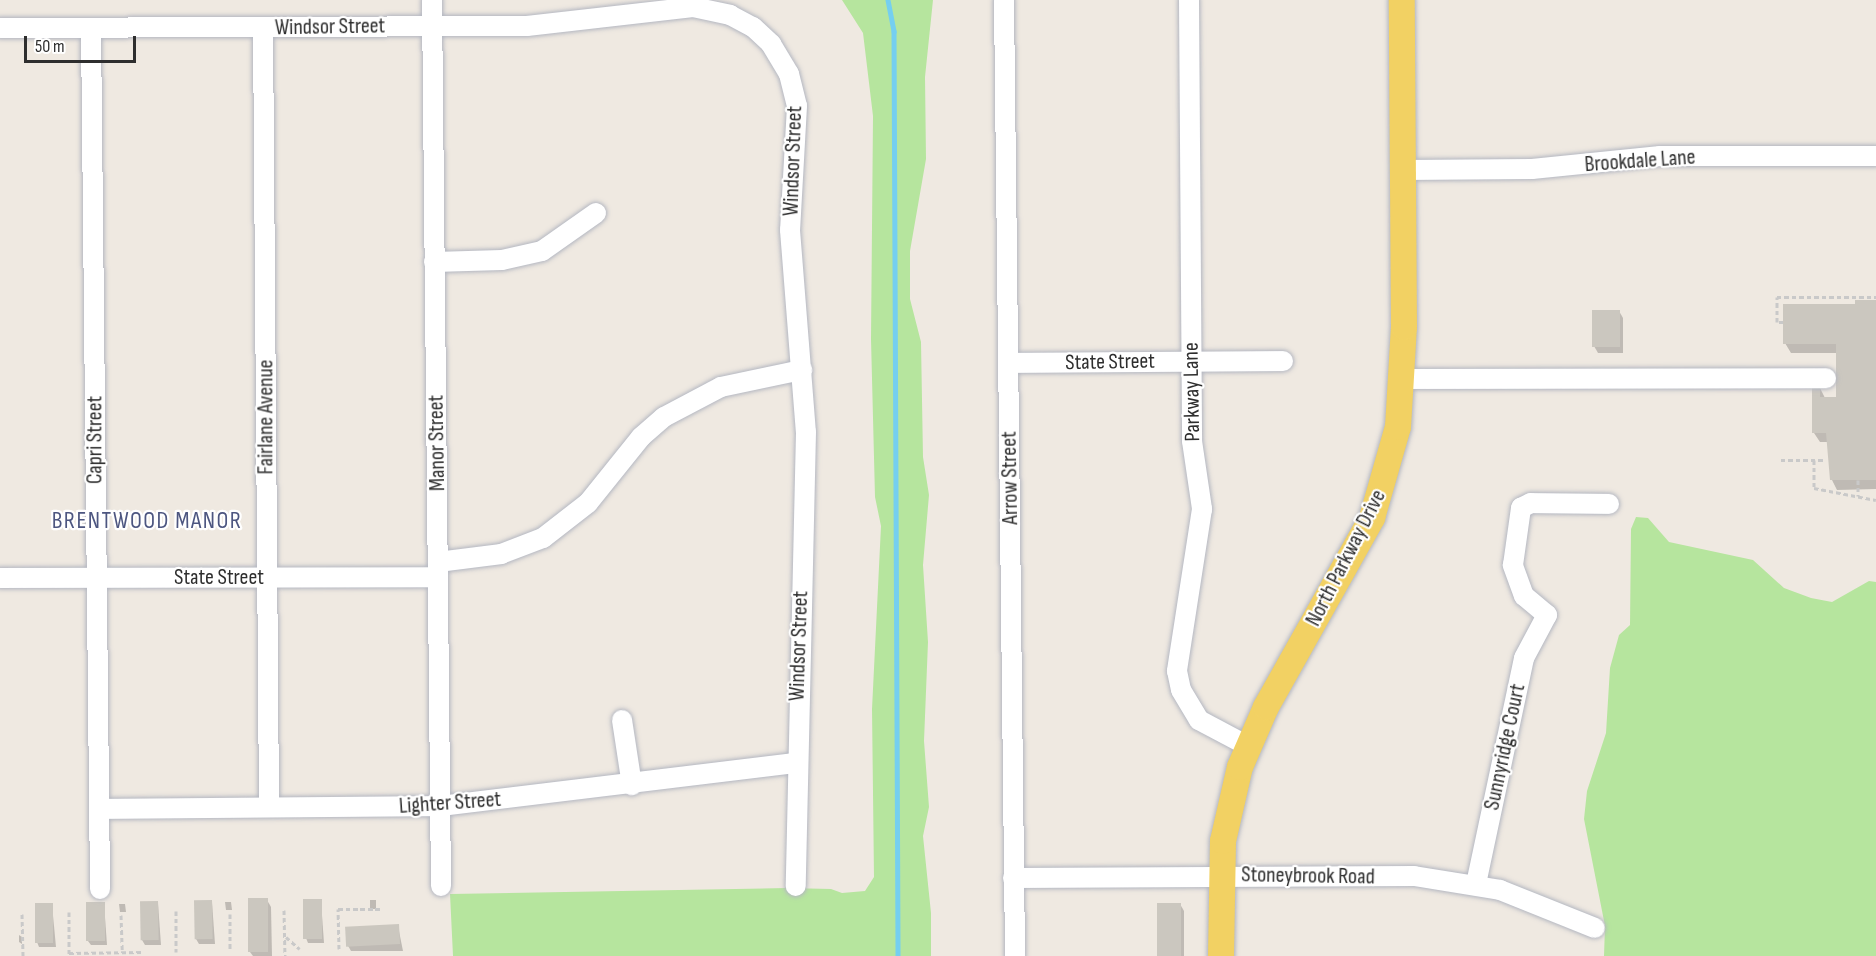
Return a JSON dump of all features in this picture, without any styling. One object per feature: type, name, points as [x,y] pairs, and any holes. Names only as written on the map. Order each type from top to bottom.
[{"type":"main road","name":"North Parkway Drive","points":[[1221,956],[1221,875],[1228,813],[1248,746],[1378,503],[1398,427],[1404,379],[1402,0]]},
{"type":"street","name":"Manor Street","points":[[432,0],[441,886]]},
{"type":"street","name":"Arrow Street","points":[[1004,0],[1015,956]]},
{"type":"street","name":"Parkway Lane","points":[[1189,0],[1192,441],[1202,509],[1177,671],[1181,690],[1198,720],[1248,746]]},
{"type":"street","name":"Windsor Street","points":[[0,28],[562,24],[693,7],[730,15],[762,34],[784,63],[797,106],[790,230],[806,432],[796,886]]},
{"type":"street","name":"Fairlane Avenue","points":[[263,27],[270,807]]},
{"type":"street","name":"Capri Street","points":[[91,28],[100,889]]},
{"type":"street","name":"Brookdale Lane","points":[[1403,170],[1532,170],[1660,156],[1876,156]]},
{"type":"street","points":[[435,262],[502,260],[542,250],[596,213]]},
{"type":"street","name":"State Street","points":[[1008,363],[1283,361]]},
{"type":"street","name":"State Street","points":[[0,578],[268,578],[438,569],[501,554],[543,538],[588,503],[635,444],[664,417],[721,387],[802,370]]},
{"type":"street","points":[[1404,379],[1826,378]]},
{"type":"street","name":"Sunnyridge Court","points":[[1476,884],[1524,658],[1547,615],[1524,596],[1513,565],[1521,508],[1531,503],[1609,504]]},
{"type":"street","points":[[622,720],[632,786]]},
{"type":"street","name":"Lighter Street","points":[[100,809],[440,806],[632,786],[797,763]]},
{"type":"street","name":"Stoneybrook Road","points":[[1013,879],[1221,875],[1414,876],[1476,884],[1595,928]]},
{"type":"path","points":[[1783,322],[1777,322],[1777,297],[1876,297]]},
{"type":"path","points":[[1781,460],[1826,460]]},
{"type":"path","points":[[1814,460],[1814,488],[1876,500]]},
{"type":"path","points":[[1858,480],[1858,496]]},
{"type":"path","points":[[339,949],[338,909],[382,909]]},
{"type":"path","points":[[176,910],[176,952]]},
{"type":"path","points":[[284,910],[285,956]]},
{"type":"path","points":[[69,912],[69,954],[144,952]]},
{"type":"path","points":[[22,914],[23,956]]},
{"type":"path","points":[[230,914],[230,951]]},
{"type":"path","points":[[121,915],[122,952]]},
{"type":"path","points":[[285,936],[300,949]]},
{"type":"green space","points":[[842,0],[933,0],[925,77],[926,159],[910,251],[910,299],[921,342],[923,457],[929,495],[923,565],[928,642],[924,741],[929,807],[923,836],[931,913],[931,956],[453,956],[450,894],[787,888],[831,889],[842,893],[865,891],[874,877],[872,709],[881,526],[875,497],[871,339],[873,116],[863,33]]},
{"type":"green space","points":[[1636,517],[1648,518],[1669,542],[1753,560],[1784,588],[1811,598],[1832,602],[1869,581],[1876,582],[1876,956],[1604,956],[1605,926],[1584,819],[1587,791],[1606,733],[1610,668],[1619,635],[1630,625],[1631,529]]},
{"type":"building","points":[[1855,300],[1876,300],[1876,480],[1830,480],[1826,433],[1812,433],[1812,385],[1820,385],[1820,397],[1836,397],[1836,344],[1783,344],[1783,304],[1855,304]]},
{"type":"building","points":[[1592,310],[1620,310],[1620,347],[1592,347]]},
{"type":"building","points":[[248,898],[268,898],[268,952],[248,952]]},
{"type":"building","points":[[303,899],[322,899],[322,939],[303,939]]},
{"type":"building","points":[[194,900],[212,900],[213,939],[195,939]]},
{"type":"building","points":[[140,901],[158,901],[159,940],[141,940]]},
{"type":"building","points":[[86,902],[105,902],[105,941],[86,941]]},
{"type":"building","points":[[35,903],[53,903],[53,943],[35,943]]},
{"type":"building","points":[[1157,903],[1181,903],[1181,956],[1157,956]]},
{"type":"building","points":[[399,924],[400,944],[346,947],[345,927]]},
{"type":"waterway","points":[[888,0],[894,31],[898,956]]},
{"type":"district","name":"BRENTWOOD MANOR","points":[[147,521]]}]
